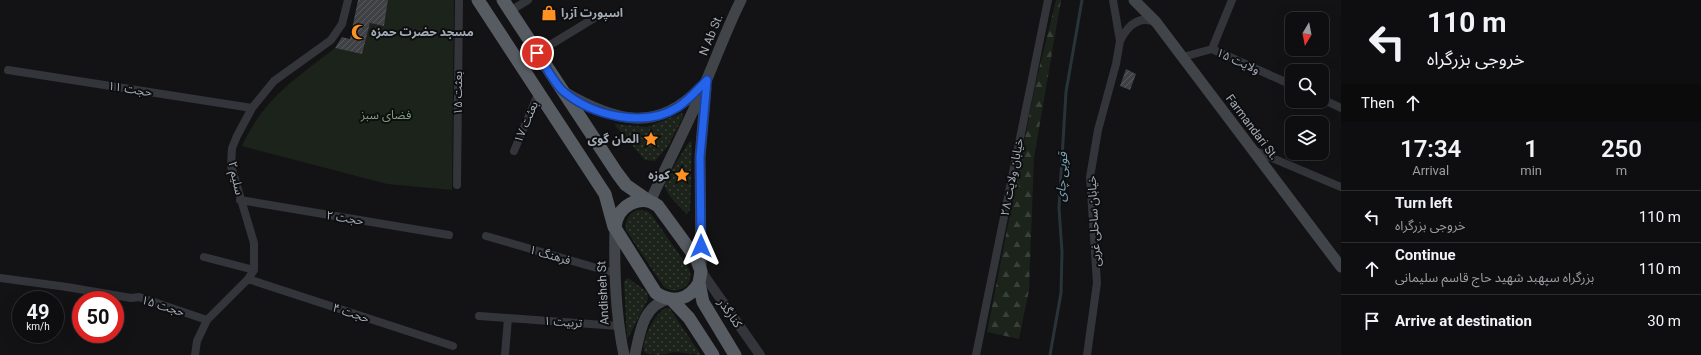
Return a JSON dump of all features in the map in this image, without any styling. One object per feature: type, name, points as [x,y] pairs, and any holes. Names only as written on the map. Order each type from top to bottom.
[{"type":"highway","points":[[478,0],[605,194],[615,228],[653,289],[664,298],[671,299],[689,296],[694,291],[700,277]]},
{"type":"highway","points":[[506,5],[626,185],[658,206],[696,258],[703,302],[706,311],[735,355]]},
{"type":"highway","points":[[615,228],[617,217],[625,207],[636,201],[650,202]]},
{"type":"highway","points":[[671,299],[689,318],[713,355]]},
{"type":"main road","name":"N Ab St.","points":[[650,202],[707,80],[730,21],[741,0]]},
{"type":"main road","name":"Farmandari St.","points":[[1134,0],[1156,22],[1340,264]]},
{"type":"main road","name":"Farmandari St.","points":[[1146,0],[1156,22]]},
{"type":"main road","name":"N Ab St.","points":[[700,277],[700,157],[707,80]]},
{"type":"main road","points":[[562,90],[601,112],[614,116],[640,118],[652,117],[678,107],[707,80]]},
{"type":"main road","name":"Andisheh St","points":[[615,228],[614,273],[618,326],[624,355]]},
{"type":"main road","points":[[635,355],[641,327],[648,314],[656,303],[671,299]]},
{"type":"street","name":"سلیم ۲","points":[[254,270],[254,243],[233,176],[230,158],[237,136],[252,108],[274,81],[332,40],[342,24],[348,0]]},
{"type":"street","name":"بعثت ۱۵","points":[[457,185],[459,0]]},
{"type":"street","points":[[506,5],[528,0]]},
{"type":"street","name":"خیابان ولایت ۲۸","points":[[976,355],[1048,0]]},
{"type":"street","name":"خیابان ساحلی غربی","points":[[1113,0],[1120,41]]},
{"type":"street","points":[[1212,49],[1232,0]]},
{"type":"street","points":[[537,53],[596,17]]},
{"type":"street","name":"خیابان ساحلی غربی","points":[[1087,355],[1097,283],[1090,177],[1098,130],[1116,64],[1120,41],[1124,32],[1138,20],[1148,19],[1156,22]]},
{"type":"street","name":"ولایت ۱۵","points":[[1183,58],[1212,49],[1285,83]]},
{"type":"street","name":"حجت ۱۱","points":[[8,70],[252,108]]},
{"type":"street","name":"بعثت ۱۷","points":[[514,151],[539,92]]},
{"type":"street","points":[[1329,102],[1341,108]]},
{"type":"street","points":[[1252,150],[1341,187]]},
{"type":"street","name":"حجت ۲","points":[[240,200],[449,235]]},
{"type":"street","name":"فرهنگ ۱","points":[[486,236],[614,273]]},
{"type":"street","points":[[195,355],[197,341],[207,320],[248,279],[254,270],[204,258]]},
{"type":"street","name":"کنارگذر","points":[[700,277],[760,355]]},
{"type":"street","name":"حجت ۱۵","points":[[0,278],[67,286],[131,298],[138,297],[207,320]]},
{"type":"street","name":"حجت ۴","points":[[248,279],[453,346]]},
{"type":"street","name":"تربیت ۱","points":[[479,316],[618,326]]},
{"type":"street","points":[[505,355],[508,318]]},
{"type":"green space","name":"فضای سبز","points":[[388,0],[454,0],[452,190],[387,184],[242,146],[260,115],[271,102],[294,80],[335,48],[362,54],[370,23],[384,26]]},
{"type":"green space","points":[[1056,0],[1061,0],[1034,158],[1029,290],[1019,339],[987,332],[1036,81]]},
{"type":"green space","points":[[682,113],[683,117],[668,146],[655,161],[645,160],[614,124],[647,127]]},
{"type":"green space","points":[[692,141],[690,210],[687,214],[666,191],[664,182],[689,142]]},
{"type":"green space","points":[[637,210],[647,211],[651,214],[688,267],[690,278],[689,283],[685,287],[670,290],[664,287],[626,230],[628,218]]},
{"type":"green space","points":[[628,278],[647,292],[648,299],[628,338],[624,282]]},
{"type":"green space","points":[[667,307],[670,309],[701,355],[675,352],[658,355],[645,353],[644,342],[646,335],[658,314]]},
{"type":"building","name":"مسجد حضرت حمزه","points":[[358,0],[388,0],[384,26],[370,23],[362,54],[335,48],[342,37],[350,39]]},
{"type":"building","points":[[1126,69],[1136,74],[1130,90],[1120,86]]},
{"type":"waterway","name":"قوبی چای","points":[[1050,355],[1061,293],[1062,252],[1059,208],[1066,92],[1082,0]]},
{"type":"place","name":"اسپورت آزرا","points":[[549,13]]},
{"type":"place","name":"مسجد حضرت حمزه","points":[[359,32]]},
{"type":"place","name":"المان گوی","points":[[651,139]]},
{"type":"place","name":"کوزه","points":[[682,175]]},
{"type":"route","points":[[537,53],[562,90],[588,106],[614,116],[640,118],[652,117],[666,113],[678,107],[707,80],[700,157],[701,246]]}]
